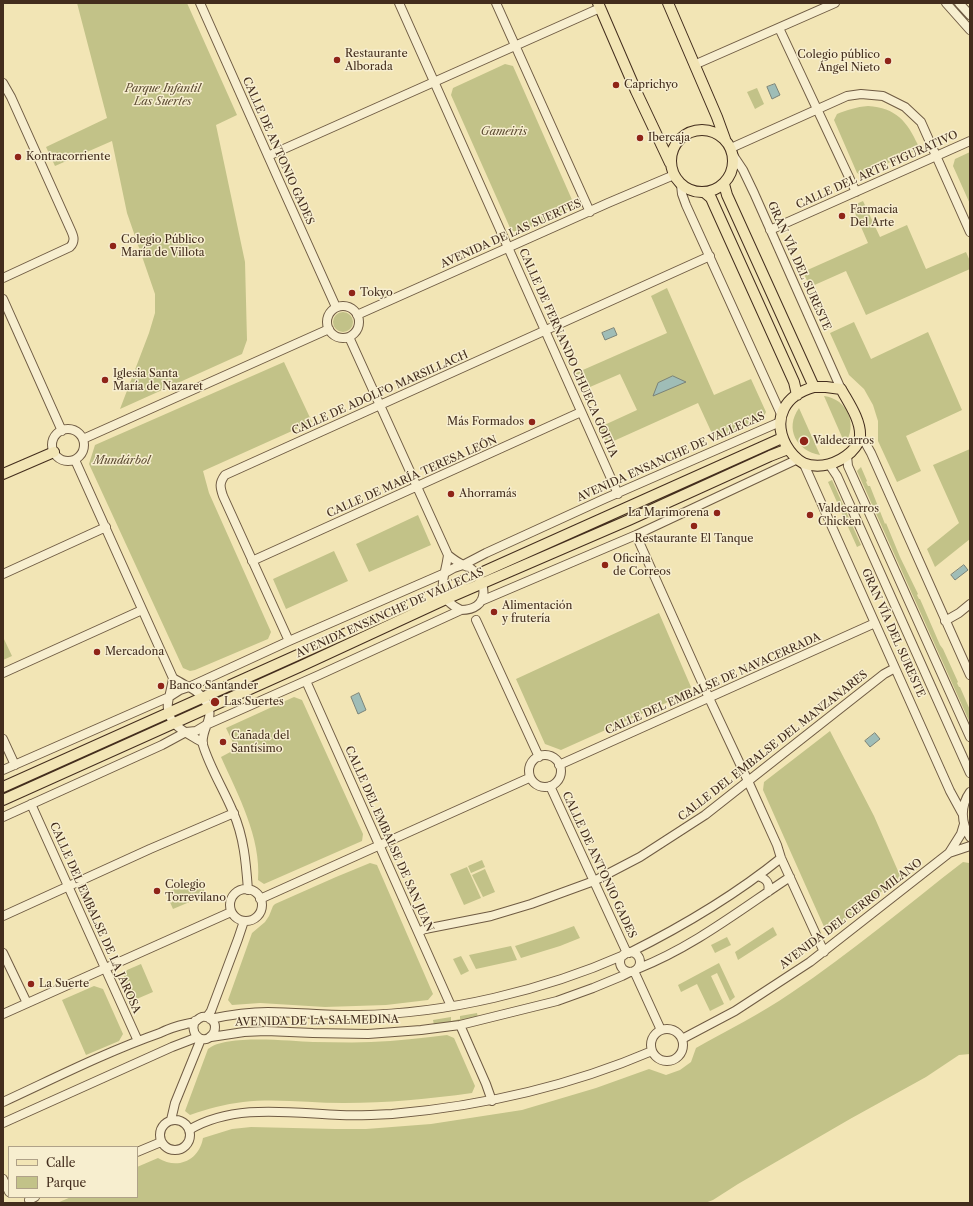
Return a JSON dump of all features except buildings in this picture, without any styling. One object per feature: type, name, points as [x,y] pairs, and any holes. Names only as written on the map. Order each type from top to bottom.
[{"type":"main road","points":[[599,6],[636,91],[671,164],[674,175],[682,185],[692,191],[704,192],[715,190],[724,184],[731,173],[734,161],[732,152],[725,139],[668,3]]},
{"type":"main road","points":[[671,164],[672,153],[676,143],[685,135],[694,130],[706,129],[725,139]]},
{"type":"main road","points":[[724,184],[727,195],[814,387]]},
{"type":"main road","points":[[704,192],[711,198],[794,382],[797,394]]},
{"type":"main road","points":[[814,387],[841,389],[859,427],[859,442],[847,456],[838,462],[813,465],[800,461],[788,449],[782,438],[781,418],[790,399],[805,390],[814,387]]},
{"type":"main road","name":"AVENIDA ENSANCHE DE VALLECAS","points":[[3,800],[209,708],[444,594],[476,574],[782,438]]},
{"type":"main road","name":"AVENIDA ENSANCHE DE VALLECAS","points":[[3,787],[203,698],[444,594],[482,584],[788,449]]},
{"type":"main road","points":[[3,474],[54,452]]},
{"type":"street","name":"CALLE DE ANTONIO GADES","points":[[200,3],[336,307]]},
{"type":"street","name":"CALLE DE FERNANDO CHUECA GOITIA","points":[[399,3],[618,494]]},
{"type":"street","points":[[496,3],[590,212]]},
{"type":"street","points":[[694,65],[835,3]]},
{"type":"street","points":[[946,3],[970,30]]},
{"type":"street","points":[[959,3],[970,15]]},
{"type":"street","points":[[268,156],[516,47],[599,6]]},
{"type":"street","points":[[779,28],[856,192]]},
{"type":"street","points":[[3,83],[10,93],[74,240],[70,247],[3,278]]},
{"type":"street","points":[[732,152],[847,96],[861,94],[883,96],[905,107],[921,122],[970,232]]},
{"type":"street","name":"CALLE DEL ARTE FIGURATIVO","points":[[770,230],[970,141]]},
{"type":"street","name":"GRAN VÍA DEL SURESTE","points":[[732,152],[743,170],[841,389]]},
{"type":"street","name":"AVENIDA DE LAS SUERTES","points":[[358,315],[674,175]]},
{"type":"street","points":[[682,185],[682,194],[686,205],[781,418]]},
{"type":"street","name":"CALLE DE ADOLFO MARSILLACH","points":[[290,642],[252,561],[220,487],[221,480],[225,475],[710,256]]},
{"type":"street","points":[[3,299],[62,431]]},
{"type":"street","points":[[348,306],[358,315],[358,327],[349,337],[343,338],[336,336],[328,329],[328,316],[336,307],[348,306]]},
{"type":"street","points":[[83,439],[328,329]]},
{"type":"street","points":[[349,337],[448,555],[463,565],[469,567],[476,574],[482,584],[484,594],[479,604],[476,620]]},
{"type":"street","name":"CALLE DE MARÍA TERESA LEÓN","points":[[252,561],[581,412]]},
{"type":"street","name":"AVENIDA ENSANCHE DE VALLECAS","points":[[3,770],[170,697],[180,690],[190,688],[463,565],[486,553],[618,494],[781,418]]},
{"type":"street","points":[[68,429],[74,430],[80,434],[83,439],[85,444],[84,451],[75,460],[70,462],[63,461],[57,457],[52,446],[54,439],[62,431],[68,429]]},
{"type":"street","points":[[860,437],[871,453],[970,675]]},
{"type":"street","points":[[847,456],[848,466],[970,737]]},
{"type":"street","points":[[75,460],[173,678],[168,704],[169,713],[174,724],[179,730],[186,732],[203,743],[234,813],[246,855],[248,890]]},
{"type":"street","points":[[3,817],[162,745],[186,732],[196,730],[800,461]]},
{"type":"street","name":"GRAN VÍA DEL SURESTE","points":[[800,461],[875,623],[950,791],[962,813]]},
{"type":"street","name":"GRAN VÍA DEL SURESTE","points":[[829,464],[837,476],[970,773]]},
{"type":"street","points":[[3,574],[106,527]]},
{"type":"street","points":[[636,535],[824,952]]},
{"type":"street","points":[[448,555],[442,583],[444,594],[453,606],[463,610],[476,620],[539,756]]},
{"type":"street","points":[[945,621],[959,613],[970,604]]},
{"type":"street","points":[[3,673],[142,610]]},
{"type":"street","name":"CALLE DEL EMBALSE DE NAVACERRADA","points":[[559,765],[875,623]]},
{"type":"street","name":"CALLE DEL EMBALSE DEL MANZANARES","points":[[418,932],[425,929],[491,916],[524,906],[594,881],[640,857],[705,815],[884,674],[895,668]]},
{"type":"street","points":[[173,678],[196,690],[209,708],[210,717],[206,725],[203,743]]},
{"type":"street","name":"CALLE DEL EMBALSE DE SAN JUAN","points":[[306,681],[451,1006]]},
{"type":"street","points":[[3,739],[15,765]]},
{"type":"street","points":[[539,756],[547,756],[554,759],[559,765],[560,774],[558,780],[550,786],[538,786],[529,778],[530,766],[534,759],[539,756]]},
{"type":"street","points":[[260,899],[529,778]]},
{"type":"street","name":"CALLE DE ANTONIO GADES","points":[[550,786],[627,954]]},
{"type":"street","points":[[970,792],[966,798],[962,813],[964,824],[970,837]]},
{"type":"street","name":"CALLE DEL EMBALSE DE LA JAROSA","points":[[31,804],[138,1040]]},
{"type":"street","points":[[3,916],[234,813]]},
{"type":"street","name":"AVENIDA DEL CERRO MILANO","points":[[682,1038],[735,1011],[824,952],[949,853],[961,834],[964,824]]},
{"type":"street","name":"AVENIDA DEL CERRO MILANO","points":[[949,853],[970,846]]},
{"type":"street","name":"AVENIDA DE LA SALMEDINA","points":[[209,1018],[231,1014],[267,1012],[360,1015],[403,1012],[451,1006],[531,989],[577,974],[627,954],[668,933],[697,917],[758,876],[781,858]]},
{"type":"street","points":[[758,876],[767,880],[769,885],[768,892]]},
{"type":"street","name":"AVENIDA DE LA SALMEDINA","points":[[211,1037],[244,1032],[266,1031],[314,1034],[368,1034],[421,1030],[460,1025],[557,1001],[634,971],[678,950],[708,933],[790,877]]},
{"type":"street","points":[[244,889],[258,895],[260,899],[260,913],[253,919],[244,921],[238,919],[231,912],[230,902],[235,894],[244,889]]},
{"type":"street","points":[[3,1014],[231,912]]},
{"type":"street","points":[[209,1018],[244,921]]},
{"type":"street","points":[[3,953],[27,1003]]},
{"type":"street","points":[[627,954],[635,954],[639,958],[640,964],[634,971],[626,971],[622,967],[621,960],[627,954]]},
{"type":"street","points":[[634,971],[660,1030]]},
{"type":"street","name":"AVENIDA DE LA SALMEDINA","points":[[216,997],[216,1006],[223,1013],[231,1014]]},
{"type":"street","points":[[3,1102],[138,1040],[200,1018],[209,1018],[215,1024],[215,1031],[211,1037],[200,1038],[178,1045],[3,1124]]},
{"type":"street","points":[[195,1021],[193,1028],[195,1035],[200,1038]]},
{"type":"street","points":[[460,1025],[492,1101]]},
{"type":"street","points":[[672,1029],[682,1038],[682,1050],[676,1058],[671,1061],[660,1059],[652,1051],[652,1040],[656,1033],[660,1030],[672,1029]]},
{"type":"street","points":[[171,1120],[175,1103],[200,1038]]},
{"type":"street","points":[[178,1045],[186,1048],[193,1058]]},
{"type":"street","points":[[189,1130],[200,1124],[221,1117],[242,1114],[266,1112],[342,1115],[390,1114],[492,1101],[563,1084],[600,1072],[652,1051]]},
{"type":"street","points":[[171,1120],[180,1120],[189,1130],[190,1135],[187,1145],[178,1150],[168,1149],[159,1138],[160,1129],[163,1124],[171,1120]]},
{"type":"street","points":[[138,1152],[161,1142]]},
{"type":"street","points":[[3,1180],[8,1190]]},
{"type":"green space","name":"Parque Infantil Las Suertes","points":[[77,3],[187,3],[237,115],[216,125],[245,262],[247,340],[242,354],[120,409],[149,333],[155,313],[155,294],[127,213],[112,141],[55,166],[46,147],[107,118]]},
{"type":"green space","name":"Gameiris","points":[[505,64],[513,66],[573,202],[570,208],[518,233],[511,230],[451,95],[453,88]]},
{"type":"green space","points":[[757,88],[764,104],[755,109],[747,92]]},
{"type":"green space","points":[[868,106],[878,107],[899,117],[905,123],[918,145],[915,151],[862,175],[857,173],[834,120],[837,114]]},
{"type":"green space","points":[[970,152],[970,204],[953,166],[955,159]]},
{"type":"green space","points":[[863,201],[880,237],[907,225],[926,269],[966,252],[970,261],[970,269],[866,315],[846,271],[810,287],[803,272],[868,243],[852,206]]},
{"type":"green space","points":[[667,288],[714,395],[751,379],[766,412],[763,418],[715,440],[698,403],[607,444],[600,427],[637,410],[620,374],[583,390],[576,373],[667,333],[651,296]]},
{"type":"green space","points":[[343,312],[350,315],[353,322],[350,329],[343,332],[336,329],[333,322],[336,315]]},
{"type":"green space","points":[[854,322],[871,359],[928,332],[962,410],[906,436],[921,471],[897,482],[878,441],[878,421],[873,405],[864,389],[849,375],[830,333]]},
{"type":"green space","name":"Mundárbol","points":[[284,362],[312,422],[203,471],[209,493],[271,632],[268,639],[190,671],[183,668],[89,464],[95,445]]},
{"type":"green space","points":[[824,396],[832,398],[845,407],[851,429],[845,444]]},
{"type":"green space","points":[[799,408],[820,455],[805,449],[795,438],[793,424]]},
{"type":"green space","points":[[970,449],[970,539],[935,567],[927,549],[959,523],[933,465]]},
{"type":"green space","points":[[861,467],[867,481],[866,482],[868,486],[870,486],[885,524],[886,523],[900,557],[918,594],[917,595],[970,710],[970,723],[857,471]]},
{"type":"green space","points":[[832,480],[861,545],[857,547],[828,482]]},
{"type":"green space","points":[[418,515],[431,545],[369,572],[356,544]]},
{"type":"green space","points":[[334,551],[348,581],[286,609],[273,579]]},
{"type":"green space","points":[[659,613],[691,687],[688,693],[561,750],[545,744],[516,679]]},
{"type":"green space","points":[[3,637],[12,656],[3,660]]},
{"type":"green space","points":[[294,697],[302,700],[363,834],[362,841],[264,884],[258,880],[256,848],[247,817],[221,757],[236,749],[226,728]]},
{"type":"green space","points":[[830,731],[874,816],[898,871],[905,873],[832,931],[825,929],[763,790],[764,782]]},
{"type":"green space","points":[[482,860],[485,867],[471,873],[468,866]]},
{"type":"green space","points":[[963,862],[969,863],[970,1054],[959,1055],[926,1077],[850,1119],[713,1200],[705,1203],[57,1203],[69,1198],[138,1198],[138,1167],[158,1158],[165,1162],[172,1163],[186,1161],[197,1153],[203,1138],[232,1129],[251,1127],[366,1129],[431,1124],[522,1110],[596,1088],[649,1069],[666,1075],[680,1070],[691,1062],[696,1048],[768,1008],[857,946]]},
{"type":"green space","points":[[370,863],[377,865],[433,994],[428,1000],[386,1005],[325,1007],[260,1003],[232,1005],[228,1000],[252,933],[265,922],[273,906]]},
{"type":"green space","points":[[467,867],[481,898],[464,905],[450,874]]},
{"type":"green space","points":[[485,869],[495,892],[483,897],[472,875]]},
{"type":"green space","points":[[199,878],[206,895],[173,909],[166,893]]},
{"type":"green space","points":[[574,926],[580,938],[560,946],[521,958],[515,946],[555,933]]},
{"type":"green space","points":[[773,927],[777,935],[738,960],[735,952]]},
{"type":"green space","points":[[727,937],[731,945],[715,953],[711,945]]},
{"type":"green space","points":[[511,946],[517,960],[476,969],[469,955]]},
{"type":"green space","points":[[461,956],[469,971],[461,975],[453,959]]},
{"type":"green space","points":[[719,963],[735,997],[730,1001],[717,973],[711,976],[724,1004],[710,1011],[697,984],[681,992],[678,985]]},
{"type":"green space","points":[[141,964],[153,992],[132,1001],[123,979],[127,970]]},
{"type":"green space","points":[[94,986],[103,989],[123,1034],[119,1041],[86,1055],[62,1000]]},
{"type":"green space","points":[[477,1013],[478,1018],[434,1025],[433,1020],[451,1017],[451,1021],[460,1019],[460,1016]]},
{"type":"green space","points":[[447,1035],[454,1038],[475,1086],[472,1093],[424,1099],[376,1102],[344,1103],[255,1101],[223,1105],[190,1115],[185,1111],[208,1049],[217,1044],[243,1040],[371,1042]]},
{"type":"water","points":[[775,84],[780,95],[772,99],[767,87]]},
{"type":"water","points":[[614,328],[617,335],[605,340],[602,333]]},
{"type":"water","points":[[673,376],[686,382],[653,396],[658,383]]},
{"type":"water","points":[[964,565],[968,570],[955,580],[951,575]]},
{"type":"water","points":[[359,693],[366,710],[358,714],[351,697]]},
{"type":"water","points":[[875,733],[880,739],[870,747],[865,741]]},
{"type":"place","name":"Restaurante Alborada","points":[[337,60]]},
{"type":"place","name":"Colegio público Ángel Nieto","points":[[888,61]]},
{"type":"place","name":"Caprichyo","points":[[616,85]]},
{"type":"place","name":"Ibercaja","points":[[640,138]]},
{"type":"place","name":"Kontracorriente","points":[[18,157]]},
{"type":"place","name":"Farmacia Del Arte","points":[[842,216]]},
{"type":"place","name":"Colegio Público María de Villota","points":[[113,246]]},
{"type":"place","name":"Tokyo","points":[[352,293]]},
{"type":"place","name":"Iglesia Santa María de Nazaret","points":[[105,380]]},
{"type":"place","name":"Más Formados","points":[[532,422]]},
{"type":"place","name":"Valdecarros","points":[[804,441]]},
{"type":"place","name":"Ahorramás","points":[[451,494]]},
{"type":"place","name":"La Marimorena","points":[[717,513]]},
{"type":"place","name":"Valdecarros Chicken","points":[[810,515]]},
{"type":"place","name":"Restaurante El Tanque","points":[[694,526]]},
{"type":"place","name":"Oficina de Correos","points":[[605,565]]},
{"type":"place","name":"Alimentación y frutería","points":[[494,612]]},
{"type":"place","name":"Mercadona","points":[[97,652]]},
{"type":"place","name":"Banco Santander","points":[[161,686]]},
{"type":"place","name":"Las Suertes","points":[[215,702]]},
{"type":"place","name":"Cañada del Santísimo","points":[[223,742]]},
{"type":"place","name":"Colegio Torrevilano","points":[[157,891]]},
{"type":"place","name":"La Suerte","points":[[31,984]]}]
